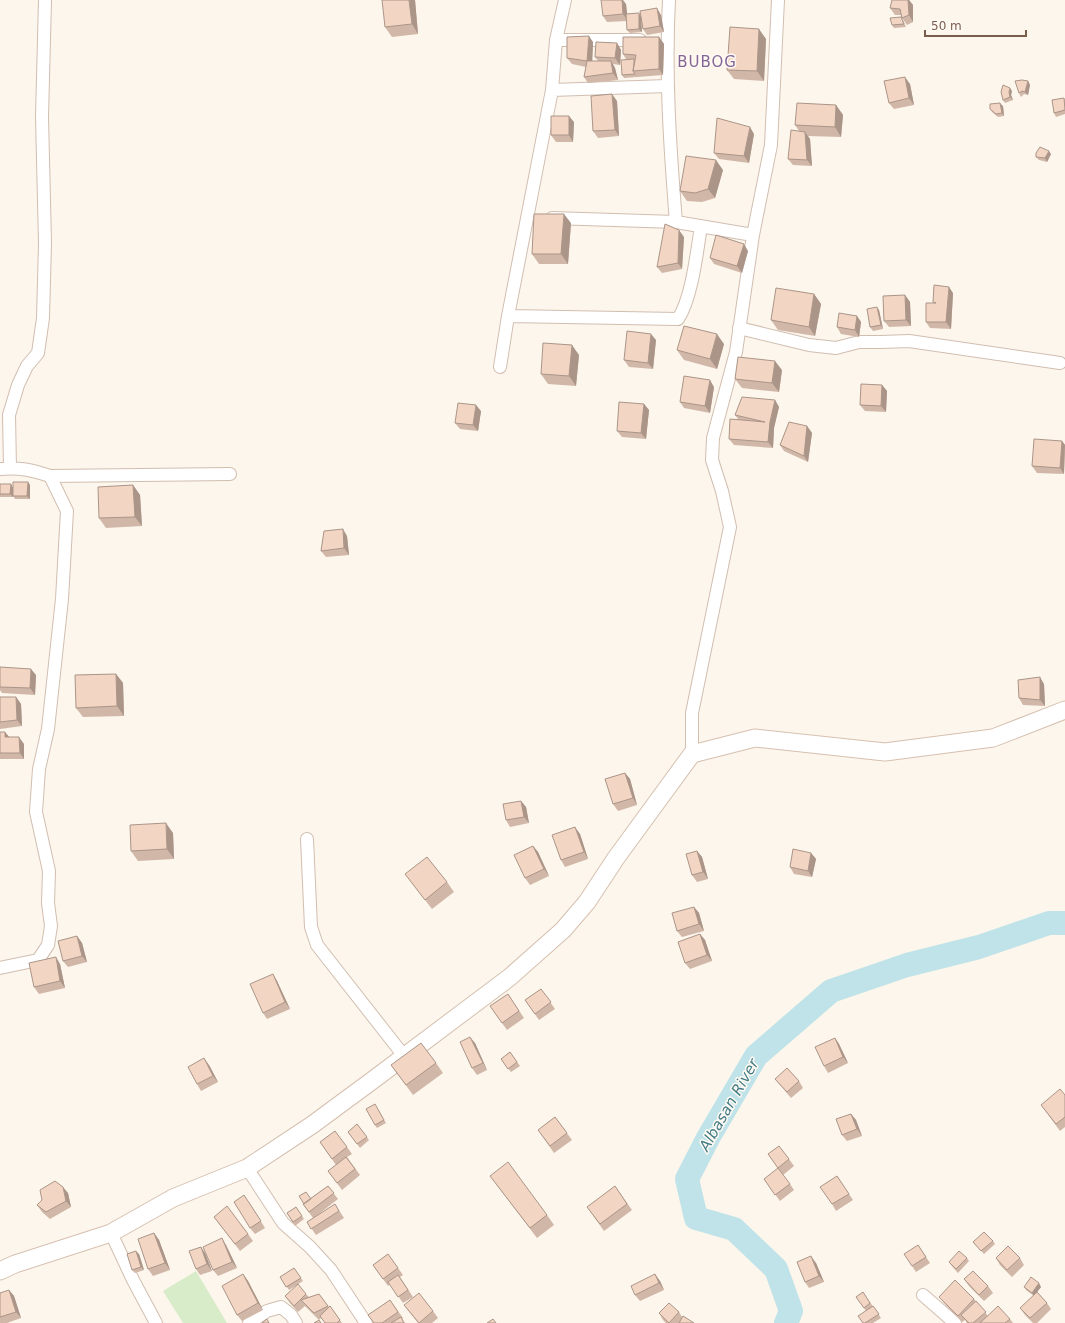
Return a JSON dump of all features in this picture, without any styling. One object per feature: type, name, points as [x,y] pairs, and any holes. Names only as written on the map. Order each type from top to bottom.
[{"type":"street","points":[[45,0],[42,117],[45,243],[43,318],[38,353],[27,366],[18,385],[9,415],[5,469],[30,470],[50,476],[230,474]]},
{"type":"street","points":[[500,367],[508,316],[552,90],[556,40],[565,0]]},
{"type":"street","points":[[669,0],[659,40],[668,86],[670,147],[676,222]]},
{"type":"street","points":[[0,1272],[22,1262],[111,1233],[173,1198],[247,1168],[312,1125],[510,977],[563,930],[587,902],[616,858],[692,754],[692,713],[730,527],[722,491],[712,460],[712,438],[736,352],[753,235],[771,145],[778,0]]},
{"type":"street","points":[[556,40],[659,40]]},
{"type":"street","points":[[552,90],[668,86]]},
{"type":"street","points":[[527,217],[676,222],[753,235]]},
{"type":"street","points":[[508,316],[678,318],[685,305],[695,263],[701,226]]},
{"type":"street","points":[[739,328],[809,345],[836,348],[858,342],[909,341],[1060,363]]},
{"type":"street","points":[[0,968],[38,960],[48,945],[51,926],[48,903],[50,871],[36,812],[39,769],[48,729],[62,599],[67,511],[50,476]]},
{"type":"street","points":[[692,754],[755,738],[885,752],[993,738],[1065,710]]},
{"type":"street","points":[[307,839],[311,927],[318,945],[404,1056]]},
{"type":"street","points":[[247,1168],[283,1223],[310,1247],[331,1270],[366,1323]]},
{"type":"street","points":[[111,1233],[133,1280],[156,1323]]},
{"type":"street","points":[[923,1295],[955,1323]]},
{"type":"street","points":[[249,1323],[267,1311],[281,1307],[291,1315],[296,1323]]},
{"type":"green space","points":[[196,1271],[227,1323],[183,1323],[163,1291]]},
{"type":"building","points":[[382,0],[409,0],[412,24],[385,27]]},
{"type":"building","points":[[601,0],[622,0],[623,14],[603,16]]},
{"type":"building","points":[[892,0],[908,0],[909,15],[902,18],[900,9],[890,8]]},
{"type":"building","points":[[657,8],[660,26],[643,29],[640,11]]},
{"type":"building","points":[[639,13],[639,29],[627,30],[626,14]]},
{"type":"building","points":[[901,17],[904,24],[892,25],[890,18]]},
{"type":"building","points":[[730,27],[759,29],[757,71],[727,70]]},
{"type":"building","points":[[589,36],[587,61],[567,58],[567,37]]},
{"type":"building","points":[[623,37],[659,37],[659,69],[633,71],[636,55],[623,54]]},
{"type":"building","points":[[596,42],[617,43],[615,58],[595,57]]},
{"type":"building","points":[[634,59],[633,71],[635,74],[622,75],[621,60]]},
{"type":"building","points":[[587,61],[611,61],[613,73],[584,77]]},
{"type":"building","points":[[905,77],[909,98],[889,103],[884,81]]},
{"type":"building","points":[[1015,81],[1028,81],[1025,92],[1022,91],[1019,93]]},
{"type":"building","points":[[1003,85],[1010,88],[1010,97],[1003,100],[1001,92]]},
{"type":"building","points":[[612,94],[615,130],[593,131],[591,96]]},
{"type":"building","points":[[1064,98],[1065,110],[1054,113],[1052,100]]},
{"type":"building","points":[[797,103],[836,105],[835,127],[795,125]]},
{"type":"building","points":[[1000,103],[1002,113],[996,114],[990,109],[990,104]]},
{"type":"building","points":[[551,116],[569,116],[569,135],[551,135]]},
{"type":"building","points":[[717,118],[750,127],[744,156],[714,153]]},
{"type":"building","points":[[791,130],[805,132],[807,160],[788,159]]},
{"type":"building","points":[[1040,147],[1049,151],[1045,158],[1036,157],[1036,153]]},
{"type":"building","points":[[686,156],[716,160],[708,189],[695,193],[680,191]]},
{"type":"building","points":[[534,214],[564,214],[561,254],[532,254]]},
{"type":"building","points":[[665,224],[679,230],[678,263],[657,267]]},
{"type":"building","points":[[716,235],[744,244],[737,266],[710,258]]},
{"type":"building","points":[[934,285],[949,287],[946,322],[926,322],[926,303],[936,303],[933,302]]},
{"type":"building","points":[[776,288],[814,294],[809,327],[771,320]]},
{"type":"building","points":[[905,295],[906,320],[884,321],[883,296]]},
{"type":"building","points":[[877,307],[881,325],[870,327],[867,309]]},
{"type":"building","points":[[839,313],[857,316],[855,330],[837,327]]},
{"type":"building","points":[[684,326],[717,334],[710,359],[677,350]]},
{"type":"building","points":[[627,331],[651,334],[648,363],[624,360]]},
{"type":"building","points":[[543,343],[572,345],[569,376],[541,374]]},
{"type":"building","points":[[738,357],[775,361],[772,383],[735,379]]},
{"type":"building","points":[[684,376],[710,380],[705,406],[680,402]]},
{"type":"building","points":[[861,384],[882,385],[881,406],[860,405]]},
{"type":"building","points":[[742,397],[775,400],[770,422],[768,442],[729,439],[730,419],[765,422],[735,415]]},
{"type":"building","points":[[619,402],[644,404],[641,433],[617,431]]},
{"type":"building","points":[[458,403],[476,405],[473,425],[455,423]]},
{"type":"building","points":[[789,422],[807,426],[804,456],[780,445]]},
{"type":"building","points":[[1034,439],[1062,441],[1060,468],[1032,466]]},
{"type":"building","points":[[13,482],[28,482],[27,496],[13,496]]},
{"type":"building","points":[[0,484],[11,484],[10,494],[0,494]]},
{"type":"building","points":[[133,485],[135,517],[99,518],[98,487]]},
{"type":"building","points":[[343,529],[344,548],[321,551],[324,531]]},
{"type":"building","points":[[0,667],[31,669],[30,688],[0,687]]},
{"type":"building","points":[[116,674],[117,706],[76,708],[75,675]]},
{"type":"building","points":[[1040,677],[1040,700],[1019,698],[1018,680]]},
{"type":"building","points":[[0,697],[16,697],[17,720],[0,722]]},
{"type":"building","points":[[0,732],[5,732],[5,737],[19,737],[20,753],[0,753]]},
{"type":"building","points":[[625,773],[633,798],[613,804],[605,779]]},
{"type":"building","points":[[521,801],[524,817],[506,820],[503,804]]},
{"type":"building","points":[[166,823],[167,849],[131,851],[130,825]]},
{"type":"building","points":[[575,827],[584,852],[561,860],[552,835]]},
{"type":"building","points":[[533,846],[544,869],[525,878],[514,855]]},
{"type":"building","points":[[793,849],[811,853],[808,871],[790,867]]},
{"type":"building","points":[[697,851],[703,872],[692,875],[686,854]]},
{"type":"building","points":[[427,857],[447,882],[425,900],[405,874]]},
{"type":"building","points":[[694,907],[699,924],[677,931],[672,913]]},
{"type":"building","points":[[700,934],[707,955],[685,963],[678,942]]},
{"type":"building","points":[[77,936],[82,956],[63,961],[58,941]]},
{"type":"building","points":[[56,957],[60,981],[34,987],[29,963]]},
{"type":"building","points":[[273,974],[285,1002],[263,1013],[250,984]]},
{"type":"building","points":[[541,989],[551,1002],[535,1014],[525,1000]]},
{"type":"building","points":[[508,994],[519,1011],[502,1023],[490,1006]]},
{"type":"building","points":[[470,1037],[483,1063],[472,1068],[460,1042]]},
{"type":"building","points":[[835,1038],[843,1057],[824,1066],[815,1047]]},
{"type":"building","points":[[421,1043],[436,1063],[406,1085],[391,1065]]},
{"type":"building","points":[[510,1052],[517,1062],[508,1069],[501,1059]]},
{"type":"building","points":[[204,1058],[213,1076],[197,1084],[188,1067]]},
{"type":"building","points":[[787,1068],[799,1081],[787,1092],[775,1079]]},
{"type":"building","points":[[1060,1089],[1065,1095],[1065,1117],[1056,1124],[1041,1105]]},
{"type":"building","points":[[375,1104],[384,1120],[375,1125],[366,1109]]},
{"type":"building","points":[[851,1114],[857,1129],[842,1135],[836,1119]]},
{"type":"building","points":[[555,1117],[567,1133],[550,1146],[538,1130]]},
{"type":"building","points":[[357,1124],[367,1137],[357,1144],[348,1132]]},
{"type":"building","points":[[335,1131],[347,1147],[332,1159],[320,1142]]},
{"type":"building","points":[[779,1146],[789,1159],[778,1168],[768,1154]]},
{"type":"building","points":[[346,1157],[355,1169],[337,1183],[328,1171]]},
{"type":"building","points":[[508,1162],[547,1215],[530,1228],[490,1176]]},
{"type":"building","points":[[778,1168],[790,1184],[775,1195],[764,1179]]},
{"type":"building","points":[[837,1176],[849,1194],[832,1204],[820,1187]]},
{"type":"building","points":[[55,1181],[63,1187],[66,1201],[46,1212],[37,1205],[42,1200],[40,1190]]},
{"type":"building","points":[[328,1186],[334,1193],[309,1212],[303,1204]]},
{"type":"building","points":[[615,1186],[627,1204],[600,1224],[587,1207]]},
{"type":"building","points":[[306,1192],[311,1199],[304,1204],[299,1196]]},
{"type":"building","points":[[244,1195],[261,1221],[250,1228],[234,1202]]},
{"type":"building","points":[[335,1204],[339,1211],[311,1229],[307,1222]]},
{"type":"building","points":[[227,1206],[248,1234],[235,1244],[214,1217]]},
{"type":"building","points":[[296,1207],[302,1216],[293,1222],[287,1213]]},
{"type":"building","points":[[984,1232],[993,1241],[981,1251],[973,1242]]},
{"type":"building","points":[[154,1233],[165,1263],[148,1269],[138,1239]]},
{"type":"building","points":[[222,1238],[232,1262],[213,1270],[203,1247]]},
{"type":"building","points":[[918,1245],[926,1257],[912,1266],[904,1254]]},
{"type":"building","points":[[1008,1246],[1020,1258],[1007,1270],[996,1258]]},
{"type":"building","points":[[201,1247],[207,1264],[196,1269],[189,1251]]},
{"type":"building","points":[[136,1251],[141,1267],[132,1270],[127,1254]]},
{"type":"building","points":[[959,1251],[967,1258],[956,1269],[949,1262]]},
{"type":"building","points":[[388,1254],[398,1268],[383,1279],[373,1265]]},
{"type":"building","points":[[811,1256],[819,1276],[805,1282],[797,1262]]},
{"type":"building","points":[[294,1268],[301,1278],[286,1287],[280,1277]]},
{"type":"building","points":[[973,1271],[988,1286],[979,1295],[964,1279]]},
{"type":"building","points":[[243,1274],[258,1303],[237,1315],[222,1286]]},
{"type":"building","points":[[655,1274],[659,1283],[635,1295],[631,1286]]},
{"type":"building","points":[[398,1275],[408,1290],[398,1297],[388,1282]]},
{"type":"building","points":[[1031,1277],[1039,1283],[1032,1293],[1024,1287]]},
{"type":"building","points":[[955,1280],[974,1299],[958,1316],[939,1297]]},
{"type":"building","points":[[298,1284],[306,1294],[294,1306],[285,1296]]},
{"type":"building","points":[[9,1290],[16,1312],[0,1317],[0,1293]]},
{"type":"building","points":[[863,1292],[870,1303],[864,1308],[856,1297]]},
{"type":"building","points":[[1037,1292],[1047,1303],[1030,1318],[1020,1308]]},
{"type":"building","points":[[419,1293],[433,1311],[419,1323],[404,1305]]},
{"type":"building","points":[[319,1294],[328,1306],[314,1313],[301,1300]]},
{"type":"building","points":[[390,1300],[398,1312],[382,1323],[374,1323],[368,1315]]},
{"type":"building","points":[[976,1301],[986,1312],[973,1323],[969,1323],[961,1315]]},
{"type":"building","points":[[669,1303],[679,1312],[669,1323],[659,1313]]},
{"type":"building","points":[[330,1306],[340,1320],[337,1323],[325,1323],[320,1316]]},
{"type":"building","points":[[873,1306],[879,1314],[863,1323],[858,1316]]},
{"type":"building","points":[[998,1306],[1010,1319],[1005,1323],[980,1323]]},
{"type":"building","points":[[683,1316],[694,1323],[679,1323]]},
{"type":"building","points":[[401,1317],[404,1323],[391,1323]]},
{"type":"building","points":[[267,1319],[269,1323],[262,1323]]},
{"type":"building","points":[[493,1319],[496,1323],[487,1323]]},
{"type":"building","points":[[319,1320],[321,1323],[314,1323]]},
{"type":"waterway","name":"Albasan River","points":[[786,1323],[791,1311],[776,1269],[734,1229],[696,1218],[687,1179],[708,1138],[756,1056],[831,991],[907,965],[979,947],[1049,923],[1065,923]]},
{"type":"district","name":"BUBOG","points":[[707,62]]}]
